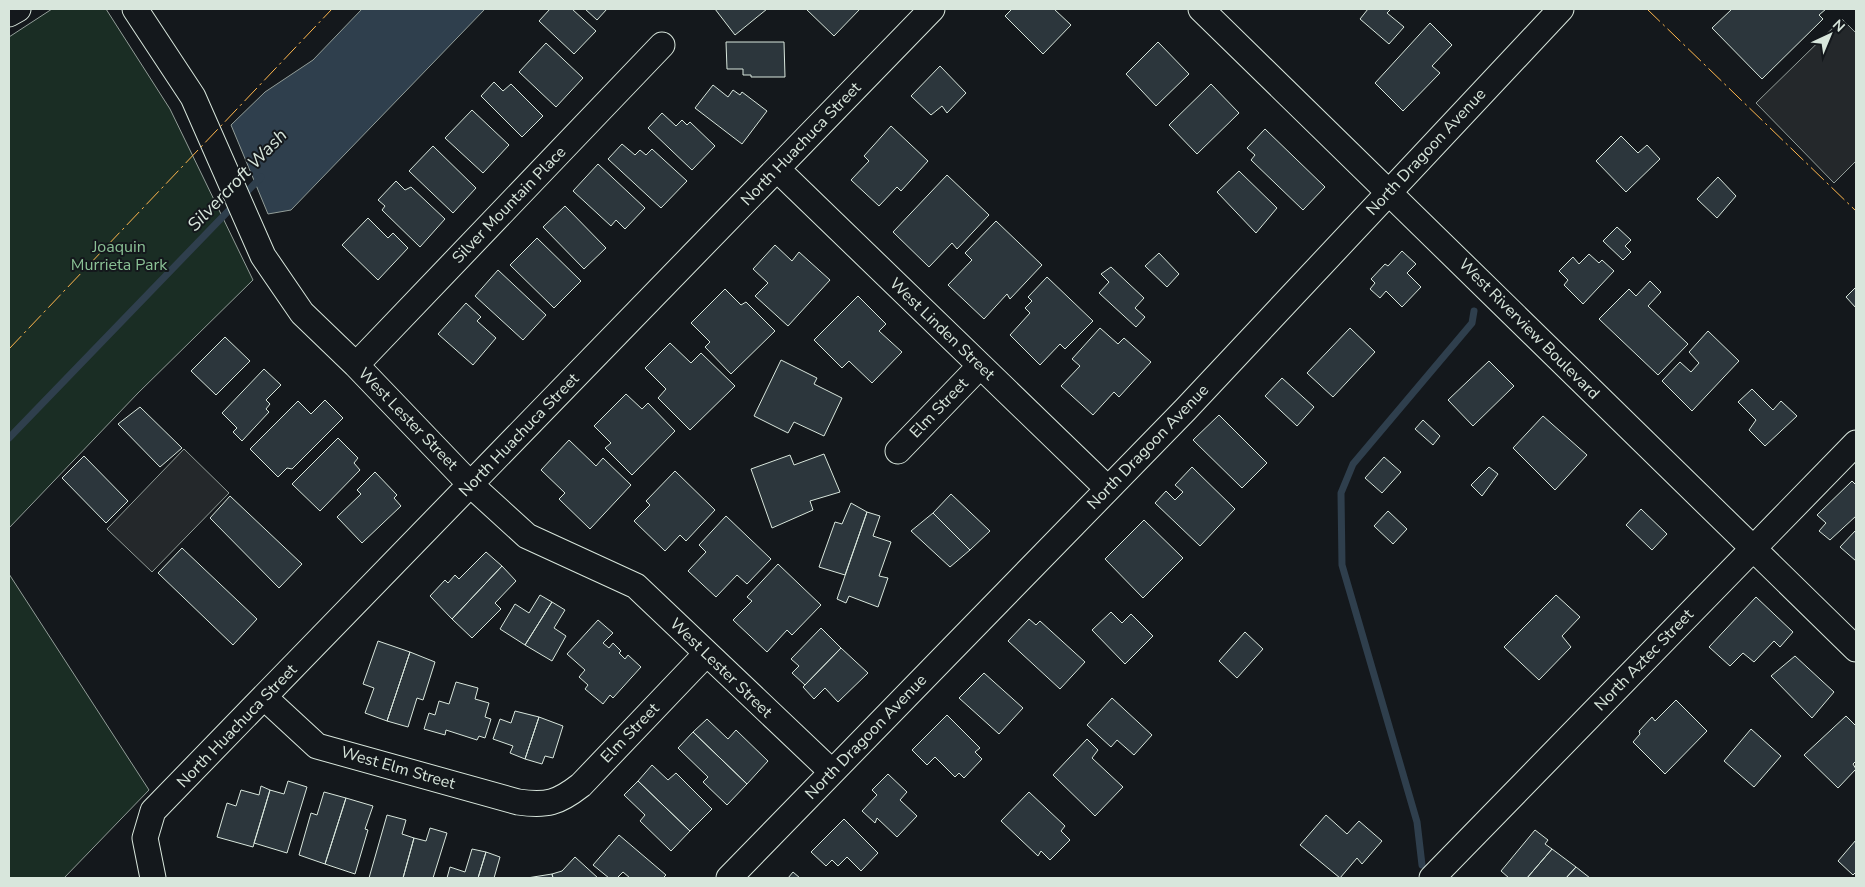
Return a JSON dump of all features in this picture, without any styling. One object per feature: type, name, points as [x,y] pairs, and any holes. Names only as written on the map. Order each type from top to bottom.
[{"type":"street","points":[[9,14],[18,9]]},
{"type":"street","name":"West Lester Street","points":[[135,9],[192,97],[263,256],[302,313],[356,365],[471,485],[527,536],[636,586],[832,772]]},
{"type":"street","name":"North Huachuca Street","points":[[153,878],[145,838],[153,811],[265,698],[932,9]]},
{"type":"street","name":"West Riverview Boulevard","points":[[1201,9],[1390,190],[1752,549],[1856,649]]},
{"type":"street","name":"North Dragoon Avenue","points":[[730,878],[1108,489],[1561,9]]},
{"type":"street","name":"Silver Mountain Place","points":[[356,365],[662,45]]},
{"type":"street","name":"West Linden Street","points":[[777,169],[1108,489]]},
{"type":"street","name":"Elm Street","points":[[898,451],[980,366]]},
{"type":"street","name":"North Aztec Street","points":[[1432,878],[1856,443]]},
{"type":"street","name":"Elm Street","points":[[548,804],[564,798],[581,785],[706,654]]},
{"type":"street","name":"West Elm Street","points":[[265,698],[317,746],[518,802],[548,804]]},
{"type":"green space","name":"Joaquin Murrieta Park","points":[[52,9],[106,9],[170,109],[253,280],[138,393],[9,528],[9,37]]},
{"type":"green space","points":[[9,574],[149,790],[64,878],[9,878]]},
{"type":"shaded area","points":[[1842,19],[1856,33],[1856,161],[1834,183],[1756,103]]},
{"type":"shaded area","points":[[184,449],[229,493],[152,572],[107,529]]},
{"type":"water","points":[[362,9],[485,9],[291,210],[268,214],[231,125],[265,92],[313,60]]},
{"type":"building","points":[[550,9],[572,9],[596,31],[574,54],[539,21]]},
{"type":"building","points":[[585,9],[607,9],[597,20]]},
{"type":"building","points":[[715,9],[767,9],[735,35]]},
{"type":"building","points":[[806,9],[860,9],[834,36]]},
{"type":"building","points":[[1012,9],[1054,9],[1071,25],[1043,54],[1005,16]]},
{"type":"building","points":[[1368,9],[1391,9],[1387,13],[1404,27],[1389,44],[1360,19]]},
{"type":"building","points":[[1732,9],[1826,9],[1819,15],[1823,19],[1762,79],[1712,28]]},
{"type":"building","points":[[1430,23],[1452,45],[1432,66],[1440,73],[1403,111],[1375,83]]},
{"type":"building","points":[[726,42],[784,42],[785,77],[751,77],[751,75],[743,75],[743,69],[727,69]]},
{"type":"building","points":[[1158,42],[1189,74],[1156,106],[1126,74]]},
{"type":"building","points":[[546,43],[583,78],[556,107],[519,72]]},
{"type":"building","points":[[940,66],[966,93],[947,113],[942,106],[931,115],[911,96]]},
{"type":"building","points":[[494,82],[503,91],[511,84],[543,116],[522,137],[481,96]]},
{"type":"building","points":[[1211,84],[1239,113],[1197,154],[1169,125]]},
{"type":"building","points":[[713,85],[728,97],[733,90],[740,95],[742,92],[767,111],[742,144],[695,108]]},
{"type":"building","points":[[472,110],[509,145],[483,173],[445,138]]},
{"type":"building","points":[[662,113],[676,126],[682,120],[687,125],[690,122],[715,146],[692,170],[648,128]]},
{"type":"building","points":[[891,126],[928,161],[901,191],[897,187],[879,206],[851,180],[869,161],[864,156]]},
{"type":"building","points":[[1265,129],[1325,187],[1303,210],[1251,160],[1255,155],[1247,148]]},
{"type":"building","points":[[1621,136],[1638,153],[1647,145],[1660,159],[1626,192],[1596,161]]},
{"type":"building","points":[[622,144],[635,155],[640,150],[646,155],[652,149],[687,181],[661,208],[608,159]]},
{"type":"building","points":[[433,146],[476,188],[453,213],[409,171]]},
{"type":"building","points":[[598,164],[645,208],[625,229],[616,220],[611,226],[573,191]]},
{"type":"building","points":[[1239,171],[1277,208],[1256,233],[1217,192]]},
{"type":"building","points":[[947,175],[989,215],[957,249],[952,243],[929,267],[893,232]]},
{"type":"building","points":[[1718,177],[1736,196],[1717,218],[1697,199]]},
{"type":"building","points":[[396,181],[405,190],[411,187],[445,219],[420,247],[382,210],[385,206],[378,200]]},
{"type":"building","points":[[565,206],[606,248],[584,269],[543,227]]},
{"type":"building","points":[[368,218],[388,238],[393,233],[408,248],[378,280],[342,245]]},
{"type":"building","points":[[996,221],[1042,265],[1010,299],[1007,294],[984,319],[948,285],[972,260],[965,253]]},
{"type":"building","points":[[1617,227],[1631,240],[1625,246],[1631,252],[1623,260],[1603,241]]},
{"type":"building","points":[[537,238],[581,281],[554,308],[510,265]]},
{"type":"building","points":[[775,245],[792,261],[799,252],[830,280],[788,326],[755,296],[768,283],[753,269]]},
{"type":"building","points":[[1402,251],[1416,264],[1407,273],[1421,287],[1402,307],[1386,291],[1380,298],[1370,289],[1375,283],[1371,279],[1385,264],[1388,266]]},
{"type":"building","points":[[1159,253],[1179,274],[1167,287],[1145,266]]},
{"type":"building","points":[[1589,254],[1599,263],[1602,260],[1614,271],[1583,304],[1564,285],[1568,280],[1559,271],[1573,257],[1579,264]]},
{"type":"building","points":[[1111,267],[1144,298],[1135,308],[1145,317],[1136,327],[1099,293],[1109,282],[1101,274]]},
{"type":"building","points":[[498,270],[546,315],[523,340],[475,296]]},
{"type":"building","points":[[1047,277],[1093,321],[1065,349],[1060,344],[1040,365],[1010,335],[1030,313],[1025,308],[1032,301],[1028,297]]},
{"type":"building","points":[[1650,281],[1661,292],[1648,306],[1688,344],[1658,375],[1599,319],[1629,289],[1636,296]]},
{"type":"building","points":[[1856,287],[1856,308],[1846,297]]},
{"type":"building","points":[[725,289],[741,305],[746,302],[775,331],[731,374],[705,347],[710,342],[691,323]]},
{"type":"building","points":[[858,296],[886,324],[879,331],[902,352],[872,383],[849,361],[842,368],[814,340]]},
{"type":"building","points":[[466,303],[481,317],[477,321],[496,338],[473,365],[438,334]]},
{"type":"building","points":[[1100,328],[1118,344],[1124,338],[1151,362],[1119,397],[1114,392],[1093,415],[1061,386],[1080,366],[1072,359]]},
{"type":"building","points":[[1350,328],[1375,352],[1333,397],[1307,373]]},
{"type":"building","points":[[1708,331],[1739,361],[1692,411],[1662,381],[1680,362],[1691,372],[1699,363],[1689,352]]},
{"type":"building","points":[[225,337],[250,361],[216,395],[191,371]]},
{"type":"building","points":[[670,343],[691,363],[701,353],[735,386],[690,430],[658,398],[666,389],[645,368]]},
{"type":"building","points":[[781,360],[817,378],[814,384],[842,398],[824,436],[794,422],[788,433],[754,416]]},
{"type":"building","points":[[1489,361],[1514,386],[1473,426],[1448,400]]},
{"type":"building","points":[[264,369],[281,385],[266,400],[270,404],[266,409],[269,412],[242,441],[233,432],[237,428],[222,413]]},
{"type":"building","points":[[1282,378],[1314,407],[1297,426],[1265,396]]},
{"type":"building","points":[[1752,389],[1773,410],[1781,401],[1797,416],[1765,446],[1749,430],[1756,420],[1738,402]]},
{"type":"building","points":[[626,394],[642,409],[648,403],[675,431],[632,475],[605,448],[611,443],[594,426]]},
{"type":"building","points":[[325,400],[343,418],[292,469],[287,468],[278,477],[250,449],[298,401],[311,414]]},
{"type":"building","points":[[140,407],[182,448],[160,467],[118,424]]},
{"type":"building","points":[[1219,415],[1267,463],[1242,488],[1193,440]]},
{"type":"building","points":[[1543,416],[1587,455],[1555,490],[1513,448]]},
{"type":"building","points":[[1423,420],[1440,436],[1433,445],[1415,429]]},
{"type":"building","points":[[338,438],[358,458],[354,463],[360,470],[320,511],[292,484]]},
{"type":"building","points":[[569,440],[596,466],[603,458],[631,485],[590,529],[559,499],[565,493],[541,470]]},
{"type":"building","points":[[824,454],[840,492],[810,501],[813,510],[772,528],[751,469],[790,455],[794,465]]},
{"type":"building","points":[[84,456],[128,501],[106,523],[62,478]]},
{"type":"building","points":[[1384,457],[1401,472],[1382,493],[1365,478]]},
{"type":"building","points":[[1192,467],[1235,509],[1200,546],[1155,503],[1166,491],[1175,500],[1183,492],[1175,485]]},
{"type":"building","points":[[1489,467],[1498,474],[1482,496],[1471,485]]},
{"type":"building","points":[[675,471],[715,510],[686,541],[680,535],[665,551],[634,521],[650,505],[646,501]]},
{"type":"building","points":[[375,472],[397,495],[394,498],[401,506],[362,543],[337,517],[361,494],[357,490]]},
{"type":"building","points":[[1852,481],[1856,485],[1856,516],[1830,540],[1819,531],[1826,523],[1817,515]]},
{"type":"building","points":[[951,494],[990,531],[970,550],[933,513]]},
{"type":"building","points":[[230,496],[302,564],[279,588],[210,518]]},
{"type":"building","points":[[851,503],[867,512],[845,575],[819,567],[835,522],[842,524]]},
{"type":"building","points":[[1641,509],[1667,534],[1652,550],[1626,525]]},
{"type":"building","points":[[1388,511],[1407,529],[1393,544],[1374,526]]},
{"type":"building","points":[[867,512],[880,516],[873,536],[891,542],[879,576],[888,578],[878,607],[849,596],[846,603],[837,599]]},
{"type":"building","points":[[933,513],[970,550],[950,567],[911,531]]},
{"type":"building","points":[[726,516],[771,559],[747,584],[737,575],[716,597],[688,571],[706,552],[699,545]]},
{"type":"building","points":[[1144,520],[1183,558],[1143,598],[1105,559]]},
{"type":"building","points":[[1856,530],[1856,561],[1840,547]]},
{"type":"building","points":[[182,548],[257,619],[233,645],[158,573]]},
{"type":"building","points":[[486,552],[502,566],[452,619],[430,596],[445,580],[448,583],[455,575],[459,579]]},
{"type":"building","points":[[778,564],[821,605],[792,635],[787,630],[767,652],[733,620],[752,601],[747,597]]},
{"type":"building","points":[[502,566],[516,581],[495,603],[501,609],[472,638],[452,619]]},
{"type":"building","points":[[540,595],[552,602],[525,645],[500,629],[515,604],[529,613]]},
{"type":"building","points":[[1556,595],[1580,617],[1562,636],[1571,647],[1539,680],[1504,647]]},
{"type":"building","points":[[1756,597],[1793,632],[1780,647],[1774,641],[1754,662],[1743,653],[1730,666],[1709,647]]},
{"type":"building","points":[[552,602],[565,610],[554,628],[566,636],[552,661],[525,645]]},
{"type":"building","points":[[1111,612],[1122,623],[1131,614],[1153,636],[1125,664],[1092,630]]},
{"type":"building","points":[[1029,619],[1036,625],[1040,621],[1085,662],[1060,689],[1008,641]]},
{"type":"building","points":[[598,620],[613,633],[603,643],[609,648],[613,643],[621,651],[619,653],[625,659],[628,655],[641,667],[613,698],[610,695],[603,704],[585,689],[588,685],[579,677],[585,670],[567,654]]},
{"type":"building","points":[[821,628],[841,648],[805,685],[792,673],[799,666],[791,659]]},
{"type":"building","points":[[1245,632],[1263,649],[1237,678],[1219,661]]},
{"type":"building","points":[[378,641],[410,652],[387,721],[365,713],[374,688],[363,684]]},
{"type":"building","points":[[841,648],[868,673],[838,702],[825,688],[814,699],[803,687]]},
{"type":"building","points":[[410,652],[435,662],[423,700],[417,698],[408,727],[387,721]]},
{"type":"building","points":[[1795,656],[1834,692],[1812,718],[1771,676]]},
{"type":"building","points":[[984,673],[1023,708],[999,734],[959,698]]},
{"type":"building","points":[[456,682],[478,688],[475,699],[489,703],[485,717],[491,719],[485,738],[479,736],[477,740],[446,730],[445,735],[424,729],[429,713],[435,715],[439,701],[449,704]]},
{"type":"building","points":[[1112,698],[1152,735],[1134,755],[1117,740],[1111,747],[1087,725]]},
{"type":"building","points":[[1676,700],[1707,731],[1665,774],[1633,742],[1640,734],[1639,731],[1652,717],[1655,721]]},
{"type":"building","points":[[515,711],[539,717],[525,759],[510,753],[513,746],[493,739],[500,719],[511,723]]},
{"type":"building","points":[[947,715],[980,748],[975,752],[982,759],[964,778],[959,773],[955,777],[935,757],[927,765],[912,750]]},
{"type":"building","points":[[1846,716],[1856,726],[1856,761],[1853,764],[1856,769],[1838,788],[1804,755]]},
{"type":"building","points":[[539,717],[563,726],[553,758],[545,756],[542,764],[525,759]]},
{"type":"building","points":[[707,719],[728,739],[736,730],[768,761],[747,784],[693,732]]},
{"type":"building","points":[[1751,729],[1781,756],[1754,787],[1724,761]]},
{"type":"building","points":[[693,732],[747,784],[727,805],[703,782],[708,777],[678,748]]},
{"type":"building","points":[[1087,739],[1098,750],[1092,758],[1123,787],[1095,816],[1053,775]]},
{"type":"building","points":[[652,765],[668,780],[676,773],[712,809],[690,831],[638,781]]},
{"type":"building","points":[[888,774],[907,792],[900,800],[917,816],[897,837],[877,818],[875,823],[862,811],[877,795],[872,790]]},
{"type":"building","points":[[288,781],[307,787],[287,853],[254,843],[270,790],[284,794]]},
{"type":"building","points":[[638,781],[690,831],[671,851],[640,821],[645,815],[624,795]]},
{"type":"building","points":[[261,786],[270,790],[253,847],[217,837],[227,803],[236,806],[241,790],[259,795]]},
{"type":"building","points":[[324,792],[346,798],[325,864],[299,855],[311,813],[317,815]]},
{"type":"building","points":[[1029,792],[1065,826],[1061,831],[1070,840],[1050,860],[1041,851],[1038,856],[1001,821]]},
{"type":"building","points":[[346,798],[373,806],[365,829],[368,830],[355,874],[325,864]]},
{"type":"building","points":[[387,815],[406,820],[402,834],[414,838],[403,878],[369,878]]},
{"type":"building","points":[[1326,815],[1347,834],[1359,821],[1382,841],[1362,864],[1357,858],[1340,878],[1300,845]]},
{"type":"building","points":[[844,819],[878,853],[861,871],[847,857],[838,866],[832,860],[826,866],[811,852]]},
{"type":"building","points":[[430,828],[447,833],[433,878],[403,878],[414,838],[426,841]]},
{"type":"building","points":[[1535,830],[1548,840],[1545,844],[1552,849],[1527,878],[1509,878],[1501,871]]},
{"type":"building","points":[[619,835],[666,875],[663,878],[630,878],[623,872],[617,878],[609,878],[593,865]]},
{"type":"building","points":[[1856,840],[1856,872],[1853,875],[1838,861]]},
{"type":"building","points":[[472,849],[486,852],[478,878],[447,878],[450,867],[465,872]]},
{"type":"building","points":[[1552,849],[1576,867],[1566,878],[1527,878]]},
{"type":"building","points":[[486,852],[500,857],[494,878],[478,878]]},
{"type":"building","points":[[575,857],[598,878],[553,878],[552,874],[562,871]]},
{"type":"building","points":[[1576,867],[1590,878],[1566,878]]},
{"type":"building","points":[[793,872],[800,878],[788,878]]},
{"type":"building","points":[[552,874],[553,878],[527,878]]},
{"type":"waterway","name":"Silvercroft Wash","points":[[242,197],[261,177]]},
{"type":"waterway","name":"Silvercroft Wash","points":[[9,438],[235,204]]},
{"type":"waterway","points":[[1422,865],[1417,822],[1342,565],[1341,493],[1353,464],[1472,323],[1474,311]]},
{"type":"power","points":[[9,349],[332,9]]},
{"type":"power","points":[[1647,9],[1856,211]]}]
